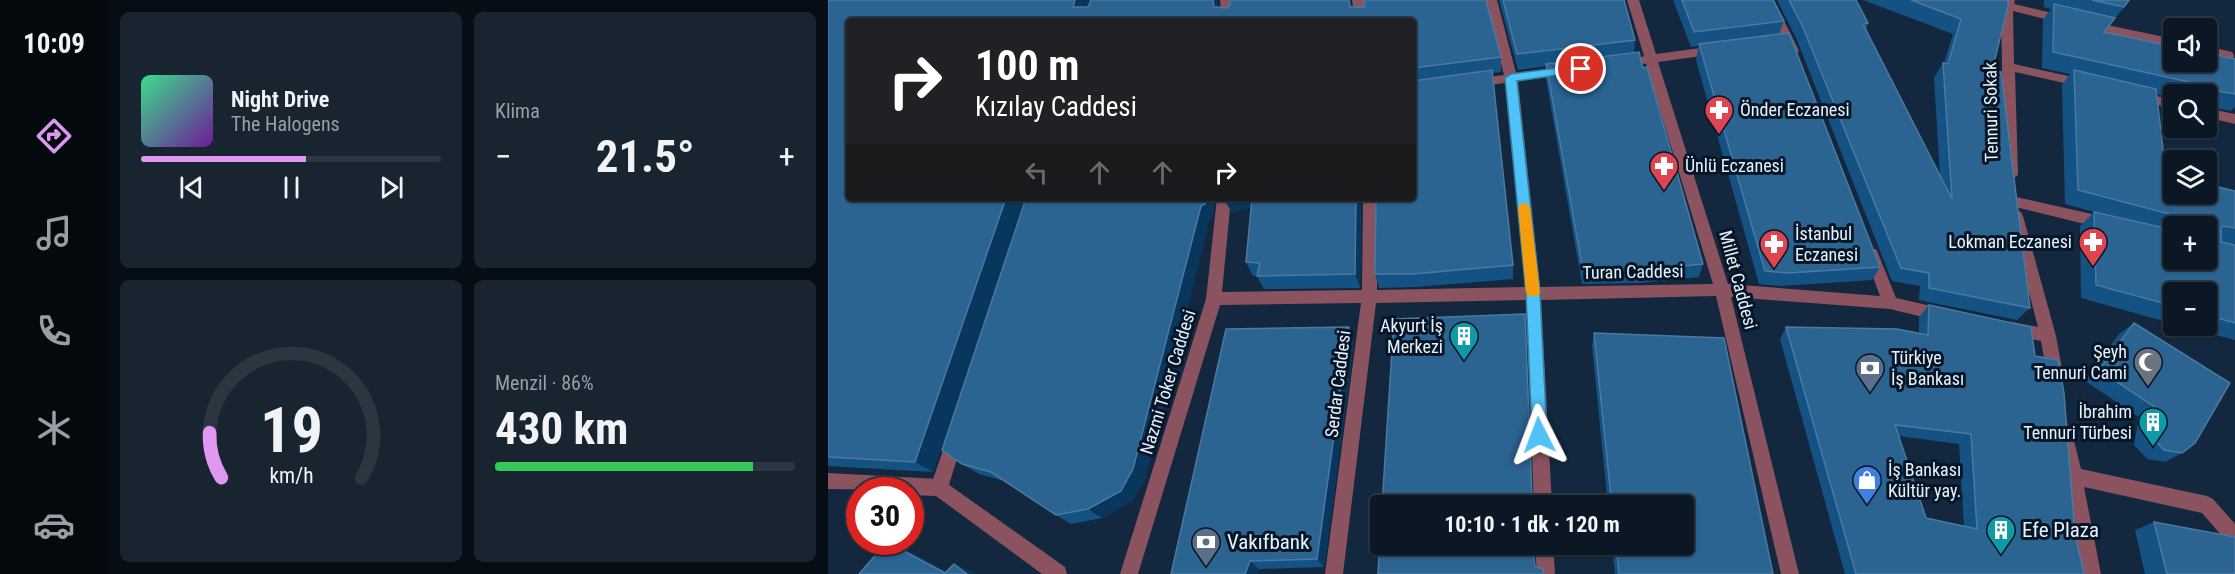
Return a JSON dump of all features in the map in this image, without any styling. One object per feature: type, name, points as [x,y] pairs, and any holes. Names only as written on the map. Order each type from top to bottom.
[{"type":"street","points":[[1226,0],[1228,18]]},
{"type":"street","points":[[1358,0],[1361,18]]},
{"type":"street","points":[[1491,0],[1511,78],[1533,293],[1542,495]]},
{"type":"street","name":"Millet Caddesi","points":[[1633,0],[1722,290],[1790,574]]},
{"type":"street","points":[[1768,0],[1784,42],[1798,63]]},
{"type":"street","points":[[1982,0],[2163,40]]},
{"type":"street","name":"Tennuri Sokak","points":[[2008,4],[2012,201],[2048,336],[2058,395]]},
{"type":"street","points":[[1627,62],[1732,48]]},
{"type":"street","points":[[2217,52],[2228,55],[2235,99]]},
{"type":"street","points":[[2010,67],[2097,87]]},
{"type":"street","points":[[1456,85],[1581,69]]},
{"type":"street","points":[[2130,94],[2163,102]]},
{"type":"street","points":[[2217,115],[2235,119]]},
{"type":"street","name":"Nazmi Toker Caddesi","points":[[1128,574],[1214,299],[1224,201]]},
{"type":"street","name":"Serdar Caddesi","points":[[1334,574],[1369,296],[1370,201]]},
{"type":"street","points":[[2012,201],[2116,226]]},
{"type":"street","points":[[1865,238],[1890,303]]},
{"type":"street","name":"Turan Caddesi","points":[[1214,299],[1722,290],[1890,303],[1958,317]]},
{"type":"street","points":[[1992,324],[2048,336]]},
{"type":"street","points":[[2062,418],[2092,574]]},
{"type":"street","points":[[939,488],[961,421]]},
{"type":"street","points":[[2072,476],[2207,505],[2235,538]]},
{"type":"street","points":[[828,481],[939,488],[1058,574]]},
{"type":"street","points":[[1545,555],[1546,574]]},
{"type":"shaded area","points":[[828,0],[2235,0],[2235,574],[828,574]]},
{"type":"building","points":[[828,0],[1075,0],[1073,7],[1088,7],[1091,0],[1213,0],[1214,7],[1228,8],[1230,0],[1349,0],[1350,7],[1365,7],[1364,0],[1486,0],[1501,57],[1416,68],[1416,18],[846,18],[846,201],[1005,201],[915,462],[828,457]]},
{"type":"building","points":[[1503,0],[1624,0],[1635,40],[1517,54]]},
{"type":"building","points":[[1682,0],[1773,0],[1784,21],[1694,32]]},
{"type":"building","points":[[1789,0],[1856,0],[1868,23],[1863,24],[1952,199],[1943,63],[1948,64],[1961,19],[1911,0],[2008,0],[1992,71],[2001,72],[2030,308],[1929,288],[1929,273],[1901,268],[1802,25]]},
{"type":"building","points":[[2092,0],[2129,0],[2124,7]]},
{"type":"building","points":[[2054,4],[2115,18],[2104,32],[2163,45],[2163,72],[2217,72],[2217,55],[2235,59],[2235,94],[2217,91],[2217,84],[2190,84],[2189,82],[2053,52]]},
{"type":"building","points":[[1789,33],[1880,267],[1788,273],[1765,271],[1699,44]]},
{"type":"building","points":[[1639,52],[1643,68],[1647,67],[1703,264],[1642,270],[1583,271],[1546,64]]},
{"type":"building","points":[[1492,70],[1513,265],[1413,274],[1375,274],[1376,201],[1416,201],[1416,81]]},
{"type":"building","points":[[2074,70],[2156,89],[2163,150],[2163,204],[2217,204],[2217,187],[2235,191],[2235,228],[2223,226],[2221,228],[2221,242],[2235,245],[2235,323],[2217,318],[2217,282],[2163,282],[2163,303],[2096,285],[2094,212],[2163,228],[2163,270],[2217,270],[2217,216],[2177,216],[2078,190]]},
{"type":"building","points":[[1025,201],[1206,201],[1201,206],[1133,469],[1121,491],[1088,509],[1056,515],[991,472],[962,464],[942,450]]},
{"type":"building","points":[[1252,201],[1356,201],[1355,274],[1257,276],[1260,263],[1246,262]]},
{"type":"building","points":[[1929,305],[2031,327],[2035,356],[2058,360],[2064,393],[2075,535],[2084,574],[1856,574],[1786,327],[1897,329],[1928,335]],"holes":[[[1895,425],[1971,434],[1977,529],[1926,518]]]},
{"type":"building","points":[[1525,314],[1532,495],[1383,495],[1394,319]]},
{"type":"building","name":"Şeyh Tennuri Cami","points":[[2134,323],[2230,383],[2195,443],[2182,453],[2164,450],[2151,436],[2155,407],[2099,370]]},
{"type":"building","points":[[1349,327],[1317,559],[1250,561],[1245,574],[1171,574],[1226,329]]},
{"type":"building","points":[[1594,333],[1724,338],[1773,574],[1619,574],[1617,555],[1694,555],[1694,495],[1611,495]]},
{"type":"building","points":[[2154,522],[2235,537],[2235,574],[2167,574]]},
{"type":"building","points":[[876,555],[911,555],[945,573],[954,564],[967,574],[859,574]]},
{"type":"building","points":[[1379,555],[1534,555],[1535,567],[1543,569],[1543,574],[1378,574]]},
{"type":"slow traffic","points":[[1524,207],[1533,292]]},
{"type":"place","name":"Önder Eczanesi","points":[[1719,136]]},
{"type":"place","name":"Ünlü Eczanesi","points":[[1664,192]]},
{"type":"place","name":"Lokman Eczanesi","points":[[2093,268]]},
{"type":"place","name":"İstanbul Eczanesi","points":[[1774,270]]},
{"type":"place","name":"Akyurt İş Merkezi","points":[[1464,362]]},
{"type":"place","name":"Şeyh Tennuri Cami","points":[[2148,388]]},
{"type":"place","name":"Türkiye İş Bankası","points":[[1870,394]]},
{"type":"place","name":"İbrahim Tennuri Türbesi","points":[[2153,448]]},
{"type":"place","name":"İş Bankası Kültür yay.","points":[[1867,506]]},
{"type":"place","name":"Efe Plaza","points":[[2001,556]]},
{"type":"place","name":"Vakıfbank","points":[[1206,568]]},
{"type":"route","points":[[1539,435],[1533,293],[1511,78],[1581,69]]}]
